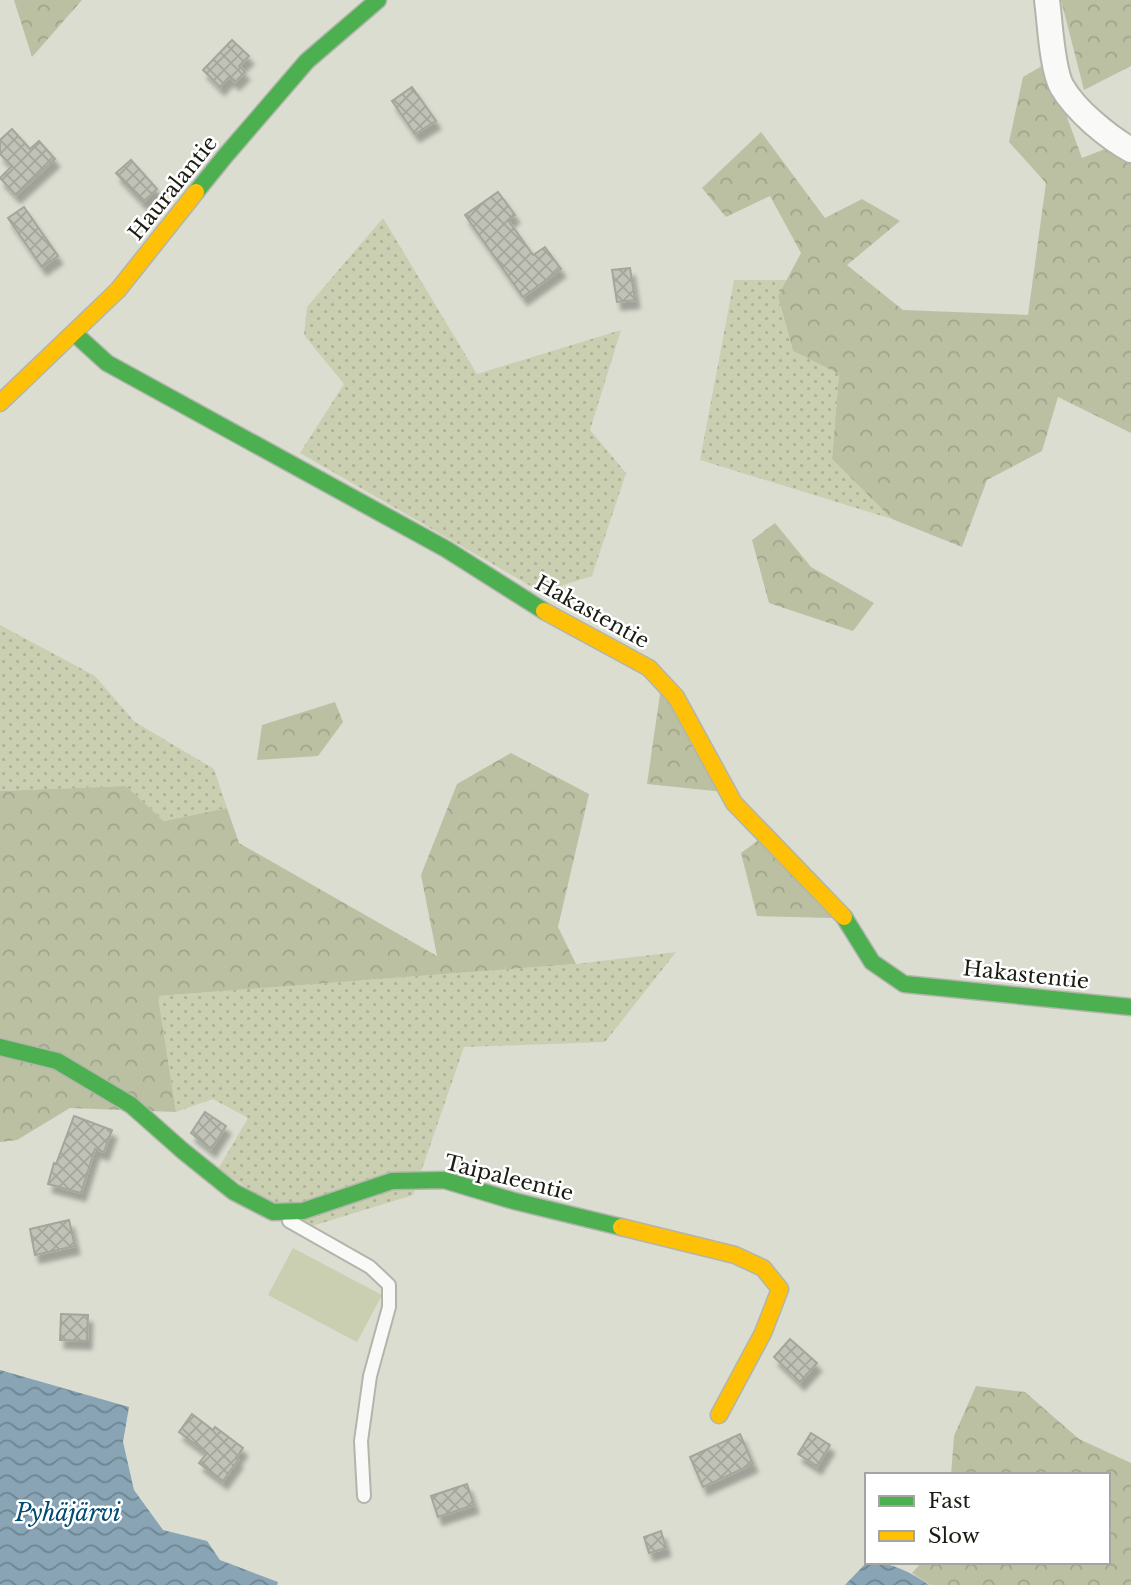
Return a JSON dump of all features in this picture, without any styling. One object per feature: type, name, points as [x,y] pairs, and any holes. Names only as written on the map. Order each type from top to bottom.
[{"type":"street","name":"Hauralantie","points":[[0,403],[118,290],[226,155],[307,61],[378,0]]},
{"type":"street","points":[[1047,0],[1055,68],[1061,87],[1112,139],[1131,150]]},
{"type":"street","name":"Hakastentie","points":[[74,333],[107,363],[446,549],[531,604],[649,667],[676,697],[734,803],[843,915],[872,962],[904,984],[1131,1007]]},
{"type":"street","points":[[0,1046],[57,1061],[131,1105],[234,1192],[273,1212]]},
{"type":"street","name":"Taipaleentie","points":[[273,1212],[303,1211],[393,1181],[444,1180],[514,1201],[735,1255],[763,1268],[780,1289],[763,1333],[719,1415]]},
{"type":"lane","points":[[273,1212],[370,1267],[389,1285],[389,1307],[370,1376],[361,1441],[364,1496]]},
{"type":"green space","points":[[14,0],[82,0],[32,57]]},
{"type":"green space","points":[[1061,0],[1131,0],[1131,66],[1084,90]]},
{"type":"green space","points":[[1047,63],[1082,158],[1131,139],[1131,433],[1058,397],[1042,451],[987,480],[962,547],[892,519],[832,459],[839,374],[793,351],[778,296],[801,253],[770,196],[726,217],[702,188],[761,132],[825,218],[862,199],[900,221],[847,265],[903,310],[1028,315],[1046,183],[1009,142],[1023,77]]},
{"type":"green space","points":[[383,218],[477,374],[621,330],[590,430],[626,473],[592,576],[541,592],[300,453],[344,384],[304,335],[307,307]]},
{"type":"green space","points":[[734,280],[787,280],[778,296],[793,351],[839,374],[832,459],[892,519],[700,460]]},
{"type":"green space","points":[[775,523],[811,567],[874,603],[853,631],[769,603],[752,540]]},
{"type":"green space","points":[[0,625],[95,676],[135,722],[214,769],[227,808],[164,821],[126,786],[0,791]]},
{"type":"green space","points":[[661,687],[734,793],[647,784]]},
{"type":"green space","points":[[335,702],[343,722],[318,756],[257,760],[262,725]]},
{"type":"green space","points":[[511,753],[589,794],[558,927],[576,964],[158,996],[176,1112],[70,1108],[17,1140],[0,1142],[0,791],[126,786],[164,821],[227,808],[239,843],[437,956],[421,875],[457,784]]},
{"type":"green space","points":[[768,833],[832,918],[757,916],[741,853]]},
{"type":"green space","points":[[676,952],[605,1042],[464,1047],[413,1195],[309,1227],[218,1169],[248,1118],[213,1099],[176,1112],[158,996],[576,964]]},
{"type":"green space","points":[[293,1248],[382,1295],[357,1342],[268,1295]]},
{"type":"green space","points":[[976,1386],[1025,1392],[1079,1439],[1131,1463],[1131,1585],[930,1585],[912,1573],[920,1564],[1110,1564],[1110,1473],[951,1473],[954,1436]]},
{"type":"water","name":"Pyhäjärvi","points":[[0,1370],[129,1407],[123,1442],[134,1490],[163,1530],[207,1541],[220,1560],[278,1582],[277,1585],[0,1585]]},
{"type":"water","points":[[865,1564],[884,1564],[915,1576],[929,1585],[845,1585]]},
{"type":"building","points":[[232,40],[249,56],[239,66],[245,72],[235,82],[229,77],[220,87],[203,70]]},
{"type":"building","points":[[412,87],[436,121],[415,134],[392,101]]},
{"type":"building","points":[[12,129],[30,149],[39,141],[55,159],[16,195],[0,178],[12,166],[0,154],[0,140]]},
{"type":"building","points":[[131,160],[157,189],[143,202],[116,173]]},
{"type":"building","points":[[498,192],[515,215],[508,220],[533,255],[545,247],[561,269],[523,297],[465,215]]},
{"type":"building","points":[[24,207],[58,256],[42,267],[8,218]]},
{"type":"building","points":[[630,268],[635,300],[617,302],[612,270]]},
{"type":"building","points":[[205,1112],[226,1126],[211,1149],[191,1133]]},
{"type":"building","points":[[74,1116],[112,1130],[104,1152],[95,1149],[81,1193],[48,1184]]},
{"type":"building","points":[[69,1220],[75,1246],[35,1255],[30,1229]]},
{"type":"building","points":[[61,1314],[88,1315],[87,1341],[60,1340]]},
{"type":"building","points":[[790,1339],[817,1363],[800,1382],[774,1357]]},
{"type":"building","points":[[192,1414],[243,1448],[223,1481],[199,1463],[207,1453],[179,1432]]},
{"type":"building","points":[[811,1433],[830,1445],[817,1466],[798,1454]]},
{"type":"building","points":[[740,1434],[753,1464],[703,1487],[690,1457]]},
{"type":"building","points":[[467,1484],[474,1505],[438,1517],[431,1496]]},
{"type":"building","points":[[661,1531],[666,1548],[649,1553],[644,1537]]},
{"type":"traffic: fast","points":[[196,192],[307,61],[378,0]]},
{"type":"traffic: fast","points":[[74,333],[107,363],[446,549],[544,611]]},
{"type":"traffic: fast","points":[[844,917],[872,962],[904,984],[1131,1007]]},
{"type":"traffic: fast","points":[[0,1047],[57,1061],[131,1105],[234,1192],[273,1212],[303,1211],[392,1181],[444,1180],[514,1201],[621,1227]]},
{"type":"traffic: slow","points":[[0,403],[118,290],[196,192]]},
{"type":"traffic: slow","points":[[544,611],[649,668],[676,697],[734,803],[844,917]]},
{"type":"traffic: slow","points":[[621,1227],[735,1255],[763,1268],[780,1289],[763,1333],[719,1415]]}]
